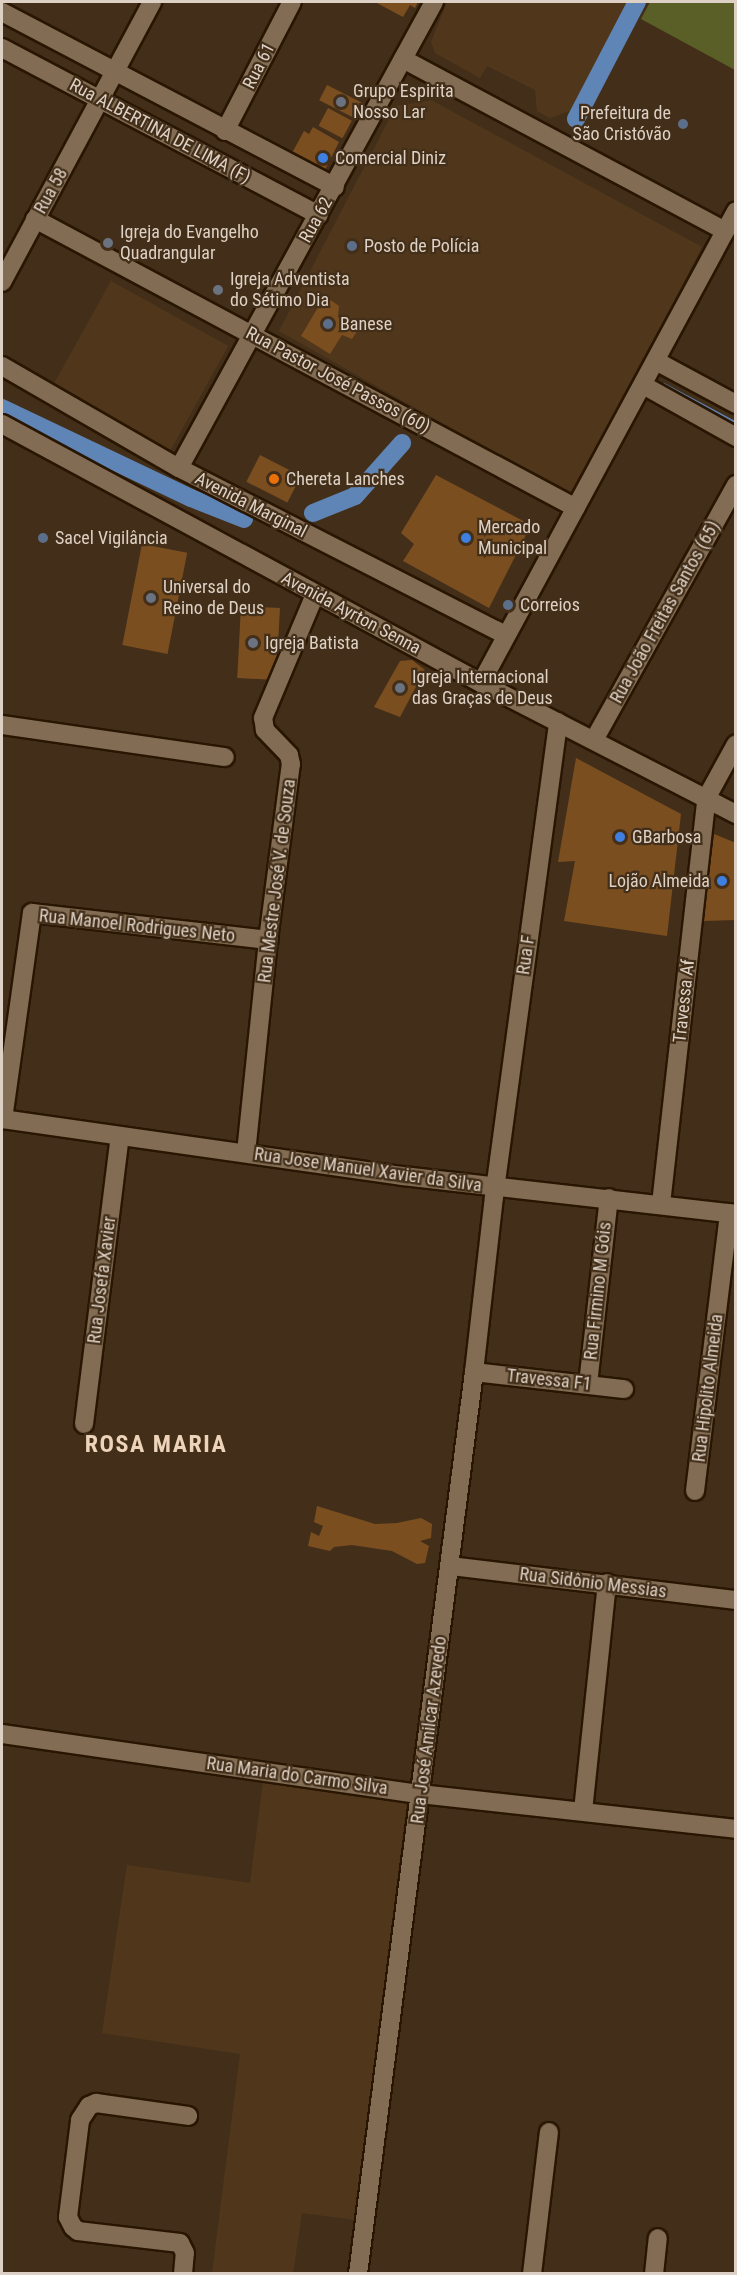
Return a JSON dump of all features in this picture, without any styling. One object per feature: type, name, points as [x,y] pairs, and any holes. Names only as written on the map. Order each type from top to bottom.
[{"type":"street","name":"Rua 58","points":[[2,282],[152,2]]},
{"type":"street","name":"Rua 61","points":[[225,131],[292,2]]},
{"type":"street","name":"Rua 62","points":[[179,468],[335,187],[434,2]]},
{"type":"street","points":[[2,12],[335,187]]},
{"type":"street","name":"Rua ALBERTINA DE LIMA (F)","points":[[2,48],[319,214]]},
{"type":"street","points":[[403,59],[725,231]]},
{"type":"street","points":[[481,683],[735,211]]},
{"type":"street","name":"Rua Pastor José Passos (60)","points":[[35,219],[576,508]]},
{"type":"street","points":[[656,360],[735,404]]},
{"type":"street","name":"Avenida Marginal","points":[[2,366],[179,468],[506,635]]},
{"type":"street","points":[[643,385],[735,437]]},
{"type":"street","name":"Avenida Ayrton Senna","points":[[2,424],[481,683],[735,814]]},
{"type":"street","name":"Rua João Freitas Santos (65)","points":[[594,740],[735,485]]},
{"type":"street","name":"Rua Mestre José V. de Souza","points":[[246,1153],[268,940],[291,764],[290,755],[265,730],[263,718],[315,594]]},
{"type":"street","name":"Rua F","points":[[495,1187],[558,722]]},
{"type":"street","points":[[2,725],[225,757]]},
{"type":"street","points":[[707,798],[735,744]]},
{"type":"street","name":"Travessa Af","points":[[661,1204],[707,798]]},
{"type":"street","name":"Rua Manoel Rodrigues Neto","points":[[2,1119],[32,913],[268,940]]},
{"type":"street","name":"Rua Jose Manuel Xavier da Silva","points":[[2,1119],[495,1187],[609,1198],[732,1214]]},
{"type":"street","name":"Rua Josefa Xavier","points":[[84,1424],[120,1137]]},
{"type":"street","name":"Rua José Amilcar Azevedo","points":[[358,2274],[450,1566],[495,1187]]},
{"type":"street","name":"Rua Firmino M Góis","points":[[588,1384],[609,1198]]},
{"type":"street","name":"Rua Hipolito Almeida","points":[[695,1491],[732,1214]]},
{"type":"street","name":"Travessa F1","points":[[474,1372],[624,1389]]},
{"type":"street","name":"Rua Sidônio Messias","points":[[450,1566],[735,1600]]},
{"type":"street","points":[[583,1811],[607,1583]]},
{"type":"street","name":"Rua Maria do Carmo Silva","points":[[2,1734],[420,1794],[735,1829]]},
{"type":"street","points":[[183,2274],[184,2249],[180,2243],[78,2231],[73,2227],[69,2217],[80,2120],[89,2106],[96,2103],[189,2116]]},
{"type":"street","points":[[532,2274],[549,2132]]},
{"type":"street","points":[[654,2274],[658,2238]]},
{"type":"shaded area","points":[[447,2],[628,2],[572,110],[550,118],[537,111],[535,90],[487,66],[480,78],[435,53],[431,42]]},
{"type":"shaded area","points":[[431,100],[702,247],[573,497],[279,331],[396,106]]},
{"type":"shaded area","points":[[111,281],[228,346],[171,450],[53,385]]},
{"type":"shaded area","points":[[264,1774],[408,1793],[356,2220],[302,2213],[293,2273],[212,2273],[240,2054],[102,2033],[127,1865],[250,1883]]},
{"type":"green space","points":[[650,2],[735,2],[735,70],[641,19]]},
{"type":"building","points":[[375,2],[418,2],[415,8],[410,5],[403,17]]},
{"type":"building","name":"Grupo Espirita Nosso Lar","points":[[327,85],[364,104],[357,119],[319,100]]},
{"type":"building","points":[[328,108],[352,121],[342,138],[319,126]]},
{"type":"building","points":[[313,127],[339,142],[325,170],[292,153],[304,131],[309,134]]},
{"type":"building","name":"Banese","points":[[329,299],[339,306],[338,317],[357,331],[352,339],[342,335],[330,354],[301,336],[320,304]]},
{"type":"building","name":"Chereta Lanches","points":[[260,455],[301,476],[287,503],[246,482]]},
{"type":"building","name":"Mercado Municipal","points":[[436,475],[531,525],[489,608],[403,561],[414,544],[401,533]]},
{"type":"building","name":"Universal do Reino de Deus","points":[[142,544],[187,553],[168,654],[122,645]]},
{"type":"building","name":"Igreja Batista","points":[[241,606],[280,608],[276,680],[237,678]]},
{"type":"building","name":"Igreja Internacional das Graças de Deus","points":[[412,660],[425,670],[400,717],[374,707],[400,661]]},
{"type":"building","name":"GBarbosa","points":[[576,758],[681,814],[667,936],[564,921],[575,861],[558,862]]},
{"type":"building","name":"Lojão Almeida","points":[[714,834],[736,843],[736,920],[703,921]]},
{"type":"building","points":[[317,1506],[375,1524],[397,1523],[421,1518],[432,1524],[431,1538],[420,1541],[429,1546],[425,1563],[417,1564],[392,1551],[352,1545],[334,1547],[330,1551],[308,1546],[311,1532],[319,1536],[323,1526],[314,1522]]},
{"type":"waterway","points":[[576,119],[637,2]]},
{"type":"waterway","points":[[663,385],[736,424]]},
{"type":"waterway","points":[[2,408],[191,498],[244,519]]},
{"type":"waterway","points":[[313,513],[355,496],[402,443]]},
{"type":"place","name":"Grupo Espirita Nosso Lar","points":[[341,102]]},
{"type":"place","name":"Prefeitura de São Cristóvão","points":[[683,124]]},
{"type":"place","name":"Comercial Diniz","points":[[323,158]]},
{"type":"place","name":"Igreja do Evangelho Quadrangular","points":[[108,243]]},
{"type":"place","name":"Posto de Polícia","points":[[352,246]]},
{"type":"place","name":"Igreja Adventista do Sétimo Dia","points":[[218,290]]},
{"type":"place","name":"Banese","points":[[328,324]]},
{"type":"place","name":"Chereta Lanches","points":[[274,479]]},
{"type":"place","name":"Sacel Vigilância","points":[[43,538]]},
{"type":"place","name":"Mercado Municipal","points":[[466,538]]},
{"type":"place","name":"Universal do Reino de Deus","points":[[151,598]]},
{"type":"place","name":"Correios","points":[[508,605]]},
{"type":"place","name":"Igreja Batista","points":[[253,643]]},
{"type":"place","name":"Igreja Internacional das Graças de Deus","points":[[400,688]]},
{"type":"place","name":"GBarbosa","points":[[620,837]]},
{"type":"place","name":"Lojão Almeida","points":[[722,881]]},
{"type":"district","name":"ROSA MARIA","points":[[156,1445]]}]
